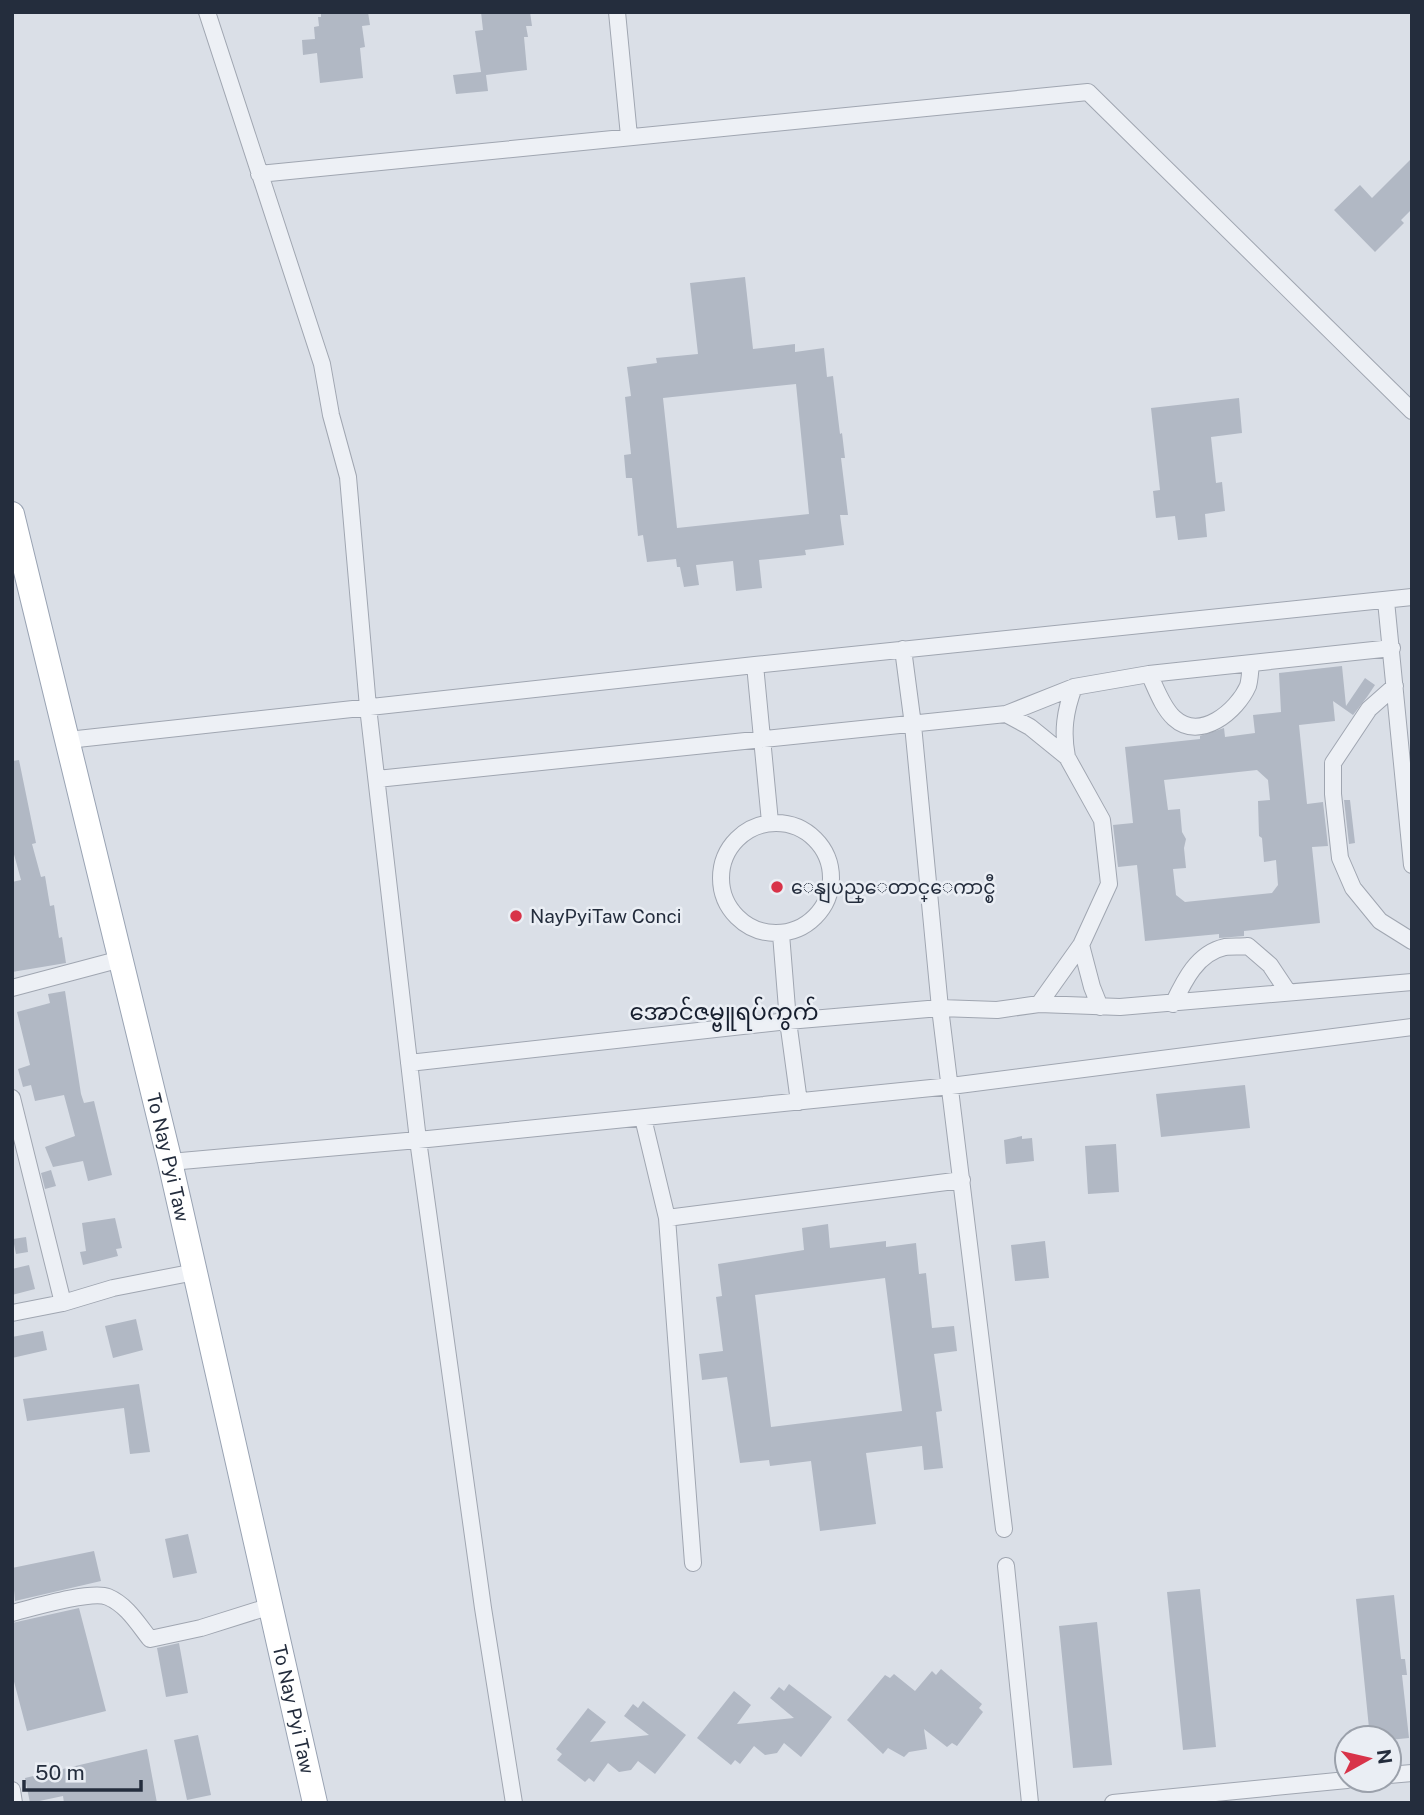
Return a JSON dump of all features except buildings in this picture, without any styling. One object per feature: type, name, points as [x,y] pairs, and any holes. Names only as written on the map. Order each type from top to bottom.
[{"type":"main road","name":"To Nay Pyi Taw","points":[[12,514],[170,1162],[315,1803]]},
{"type":"street","points":[[207,12],[322,364],[331,415],[348,477],[368,707],[418,1140],[513,1803]]},
{"type":"street","points":[[617,12],[629,136]]},
{"type":"street","points":[[259,174],[1088,92],[1412,411]]},
{"type":"street","points":[[68,740],[902,649],[1412,597]]},
{"type":"street","points":[[1386,601],[1412,865]]},
{"type":"street","points":[[377,779],[1006,714],[1074,687],[1149,674],[1392,648]]},
{"type":"street","points":[[902,649],[913,725],[940,1007],[1004,1529]]},
{"type":"street","points":[[1149,674],[1172,717],[1184,725],[1203,725],[1221,719],[1233,711],[1248,684],[1251,664]]},
{"type":"street","points":[[755,665],[770,822]]},
{"type":"street","points":[[1395,686],[1369,709],[1334,763],[1333,794],[1340,858],[1353,888],[1380,921],[1412,941]]},
{"type":"street","points":[[1039,1004],[1081,945],[1109,884],[1102,820],[1067,757],[1063,737],[1066,707],[1074,687]]},
{"type":"street","points":[[1006,714],[1030,726],[1067,757]]},
{"type":"street","points":[[770,822],[788,823],[805,831],[820,844],[828,861],[831,883],[826,901],[815,918],[799,929],[781,934],[758,931],[741,922],[729,908],[721,890],[723,863],[736,839],[751,828],[770,822]]},
{"type":"street","points":[[781,934],[788,1021],[799,1102]]},
{"type":"street","points":[[1081,945],[1100,1007]]},
{"type":"street","points":[[1173,1004],[1185,979],[1201,959],[1224,947],[1248,946],[1270,965],[1288,992]]},
{"type":"street","points":[[12,988],[121,960]]},
{"type":"street","points":[[409,1063],[940,1007],[997,1010],[1039,1004],[1100,1007],[1173,1004],[1412,982]]},
{"type":"street","points":[[170,1162],[418,1140],[951,1086],[1412,1027]]},
{"type":"street","points":[[12,1098],[63,1303]]},
{"type":"street","points":[[643,1118],[667,1218],[693,1563]]},
{"type":"street","points":[[667,1218],[962,1180]]},
{"type":"street","points":[[12,1313],[63,1303],[113,1288],[195,1272]]},
{"type":"street","points":[[1006,1566],[1030,1803]]},
{"type":"street","points":[[12,1613],[79,1597],[107,1596],[129,1611],[150,1639],[201,1628],[271,1606]]},
{"type":"street","points":[[1113,1803],[1333,1781]]},
{"type":"street","points":[[12,1790],[14,1803]]},
{"type":"place","name":"ေနျပည္ေတာင္ေကာင္စီ","points":[[777,887]]},
{"type":"place","name":"NayPyiTaw Conci","points":[[516,916]]},
{"type":"district","name":"အောင်ဇမ္ဗူရပ်ကွက်","points":[[724,1012]]}]
